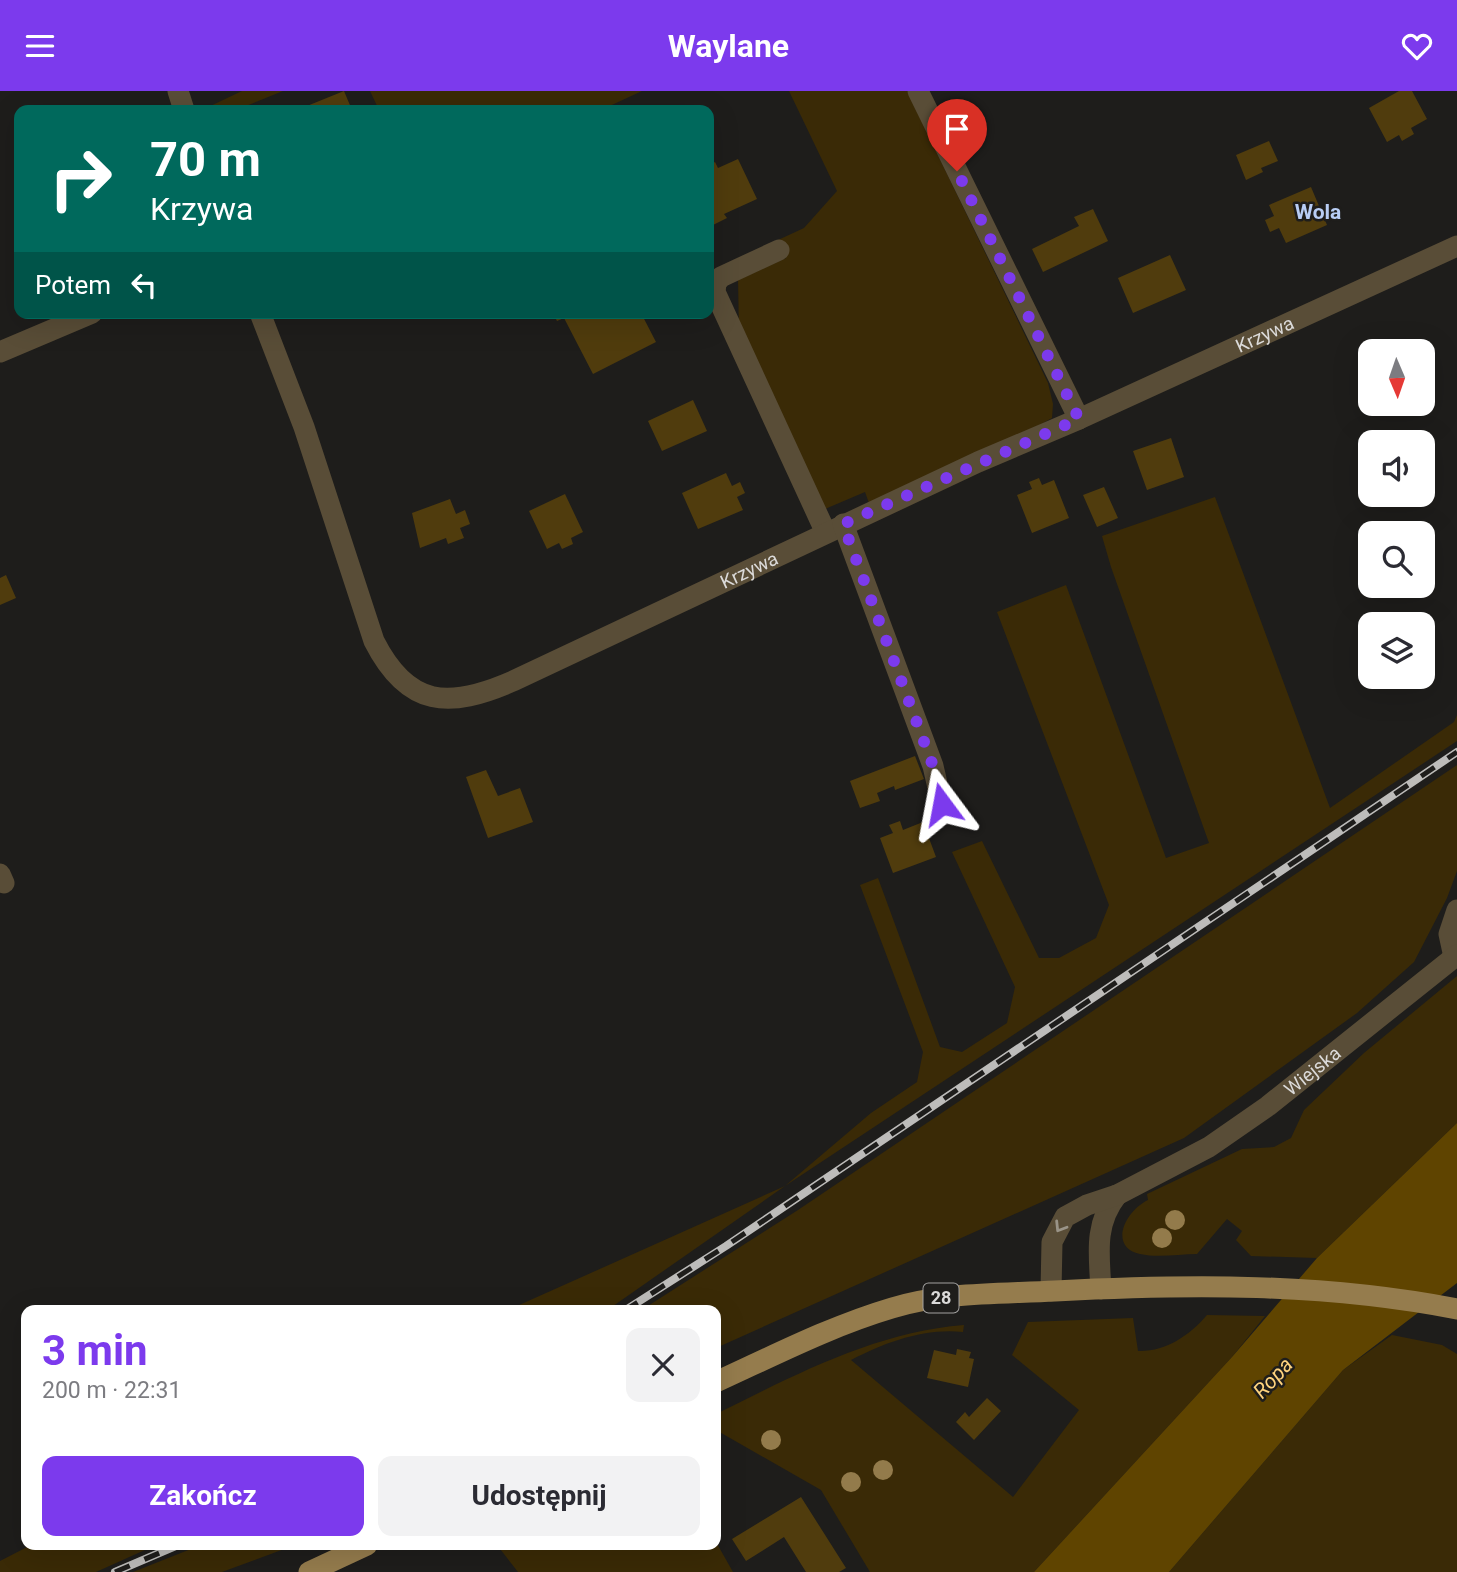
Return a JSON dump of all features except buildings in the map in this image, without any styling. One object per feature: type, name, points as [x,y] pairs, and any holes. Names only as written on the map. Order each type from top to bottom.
[{"type":"main road","name":"28","points":[[721,1380],[820,1335],[892,1308],[934,1299],[1204,1285],[1311,1289],[1457,1309]]},
{"type":"main road","points":[[309,1572],[356,1550]]},
{"type":"street","points":[[918,91],[1079,419]]},
{"type":"street","name":"Krzywa","points":[[262,319],[304,427],[374,641],[391,670],[419,694],[443,700],[491,691],[834,529],[1457,246]]},
{"type":"street","points":[[779,250],[721,277],[716,282],[715,292],[834,529],[933,766],[942,804]]},
{"type":"street","points":[[0,352],[78,319]]},
{"type":"street","name":"Wiejska","points":[[1051,1291],[1051,1249],[1059,1225],[1073,1211],[1117,1195],[1209,1147],[1268,1107],[1456,956],[1448,934],[1457,910]]},
{"type":"street","points":[[1101,1289],[1099,1231],[1104,1214],[1117,1195]]},
{"type":"shaded area","points":[[242,91],[283,91],[248,105],[213,105]]},
{"type":"shaded area","points":[[370,91],[642,91],[612,105],[377,105]]},
{"type":"shaded area","points":[[789,91],[907,91],[1048,383],[1053,404],[1052,418],[1009,442],[870,506],[865,492],[825,509],[739,331],[738,280],[786,258],[778,240],[804,228],[837,191]]},
{"type":"shaded area","points":[[1215,497],[1330,808],[1454,722],[1457,715],[1457,741],[785,1186],[871,1113],[917,1082],[923,1052],[860,885],[878,878],[940,1047],[962,1052],[1007,1023],[1015,987],[952,852],[982,841],[1039,958],[1059,958],[1096,938],[1109,905],[997,612],[1066,585],[1166,858],[1209,843],[1102,536]]},
{"type":"shaded area","points":[[1457,765],[1457,871],[1447,898],[1414,962],[1357,1013],[1184,1138],[721,1346],[721,1305],[649,1305],[798,1210]]},
{"type":"shaded area","points":[[1457,976],[1457,1123],[1317,1258],[1251,1256],[1236,1240],[1242,1231],[1227,1219],[1197,1254],[1147,1255],[1130,1250],[1125,1244],[1122,1237],[1123,1228],[1133,1212],[1148,1200],[1147,1194],[1242,1149],[1274,1147],[1291,1138],[1304,1110],[1364,1053]]},
{"type":"shaded area","points":[[785,1186],[614,1305],[519,1305]]},
{"type":"shaded area","points":[[1207,1315],[1265,1316],[1232,1357],[1034,1572],[870,1572],[821,1490],[721,1433],[721,1412],[836,1357],[899,1336],[964,1325],[963,1332],[920,1334],[878,1347],[851,1360],[1013,1497],[1079,1410],[1012,1355],[1028,1322],[1133,1318],[1138,1351],[1167,1346],[1192,1330]]},
{"type":"shaded area","points":[[1392,1335],[1442,1345],[1457,1354],[1457,1572],[1169,1572],[1343,1370]]},
{"type":"shaded area","points":[[21,1550],[145,1550],[96,1572],[0,1572],[0,1561]]},
{"type":"shaded area","points":[[188,1550],[281,1550],[222,1572],[133,1572]]},
{"type":"shaded area","points":[[501,1550],[721,1550],[733,1572],[518,1572]]},
{"type":"water","name":"Ropa","points":[[1457,1123],[1457,1283],[1343,1370],[1169,1572],[1034,1572],[1232,1357],[1317,1258]]},
{"type":"railway","points":[[633,1305],[726,1246],[1457,752]]},
{"type":"railway","points":[[115,1572],[166,1550]]},
{"type":"district","name":"Wola","points":[[1318,212]]},
{"type":"route","points":[[942,804],[933,766],[843,524],[1079,419],[957,171]]}]
